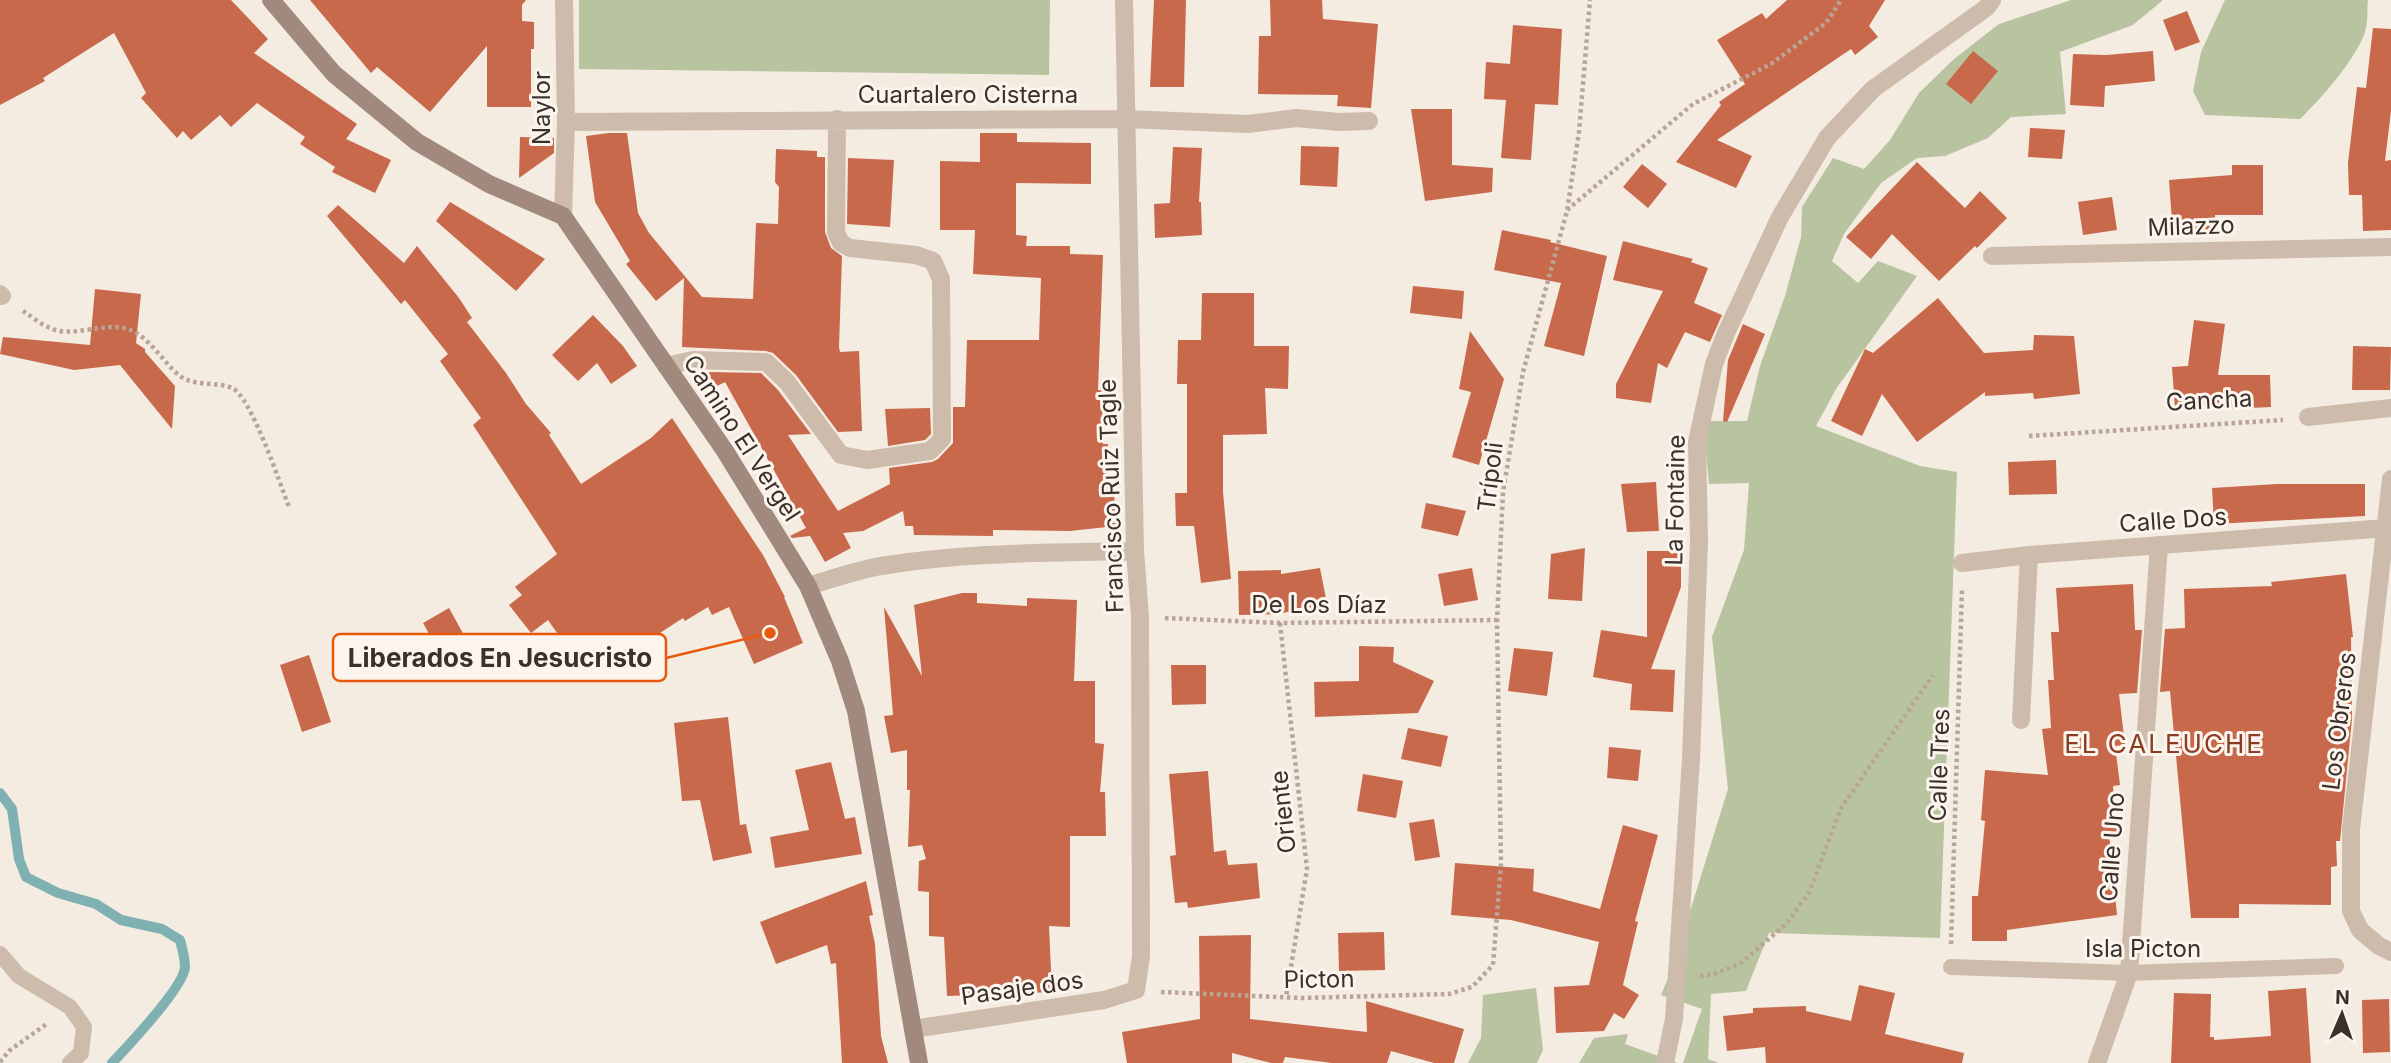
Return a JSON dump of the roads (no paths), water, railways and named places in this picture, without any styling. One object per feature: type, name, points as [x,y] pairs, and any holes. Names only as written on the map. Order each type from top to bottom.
[{"type":"street","points":[[271,0],[334,74],[417,142],[489,184],[563,216]]},
{"type":"street","name":"Naylor","points":[[563,216],[566,122],[564,0]]},
{"type":"street","name":"Francisco Ruiz Tagle","points":[[1124,0],[1135,551],[1140,617],[1141,956],[1136,990]]},
{"type":"street","name":"La Fontaine","points":[[1665,1063],[1674,1018],[1691,758],[1699,540],[1697,442],[1714,364],[1780,217],[1827,138],[1874,89],[1986,8],[1992,0]]},
{"type":"street","name":"Cuartalero Cisterna","points":[[566,122],[1125,119],[1248,124],[1296,118],[1339,122],[1369,121]]},
{"type":"street","points":[[666,366],[693,360],[766,362],[787,382],[841,456],[867,460],[930,451],[942,439],[941,279],[933,261],[916,255],[850,248],[841,243],[836,232],[837,119]]},
{"type":"street","name":"Camino El Vergel","points":[[563,216],[724,452],[808,586],[841,661],[856,711],[919,1063]]},
{"type":"street","name":"Milazzo","points":[[1992,256],[2391,247]]},
{"type":"street","points":[[2308,417],[2391,408]]},
{"type":"street","name":"Los Obreros","points":[[2391,479],[2351,829],[2351,911],[2360,930],[2391,952]]},
{"type":"street","name":"Calle Dos","points":[[1962,563],[2029,555],[2387,528]]},
{"type":"street","name":"Calle Uno","points":[[2097,1063],[2129,973],[2159,545]]},
{"type":"street","points":[[808,586],[880,566],[936,560],[996,554],[1135,551]]},
{"type":"street","points":[[2021,720],[2029,555]]},
{"type":"street","name":"Pasaje dos","points":[[914,1028],[1104,1000],[1136,990]]},
{"type":"lane","points":[[0,954],[19,976],[70,1007],[84,1027],[81,1053],[70,1063]]},
{"type":"lane","name":"Isla Picton","points":[[1951,967],[2129,973],[2336,966]]},
{"type":"waterway","points":[[0,793],[12,809],[19,859],[26,877],[58,893],[96,904],[121,920],[162,929],[180,940],[185,964],[182,976],[154,1016],[112,1063]]},
{"type":"place","name":"Liberados En Jesucristo","points":[[770,633]]},
{"type":"district","name":"EL CALEUCHE","points":[[2164,743]]}]
